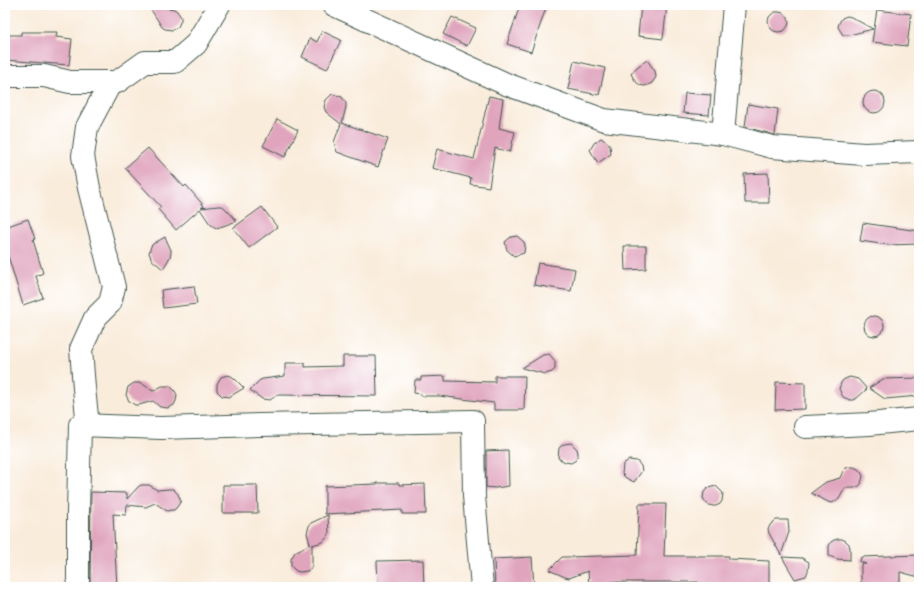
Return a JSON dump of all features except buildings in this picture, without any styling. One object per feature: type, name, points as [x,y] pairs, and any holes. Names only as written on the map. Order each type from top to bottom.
[{"type":"street","points":[[5,76],[44,76],[70,82],[117,82],[145,62],[175,62],[196,44],[218,5]]},
{"type":"street","points":[[334,5],[506,84],[604,120],[723,134],[772,148],[864,154],[919,152]]},
{"type":"street","points":[[723,134],[734,5]]},
{"type":"street","points":[[88,426],[81,349],[95,318],[110,303],[114,287],[89,188],[83,156],[86,127],[111,82]]},
{"type":"street","points":[[805,427],[868,424],[919,419]]},
{"type":"street","points":[[78,587],[80,425],[161,428],[474,421],[474,496],[482,587]]}]
